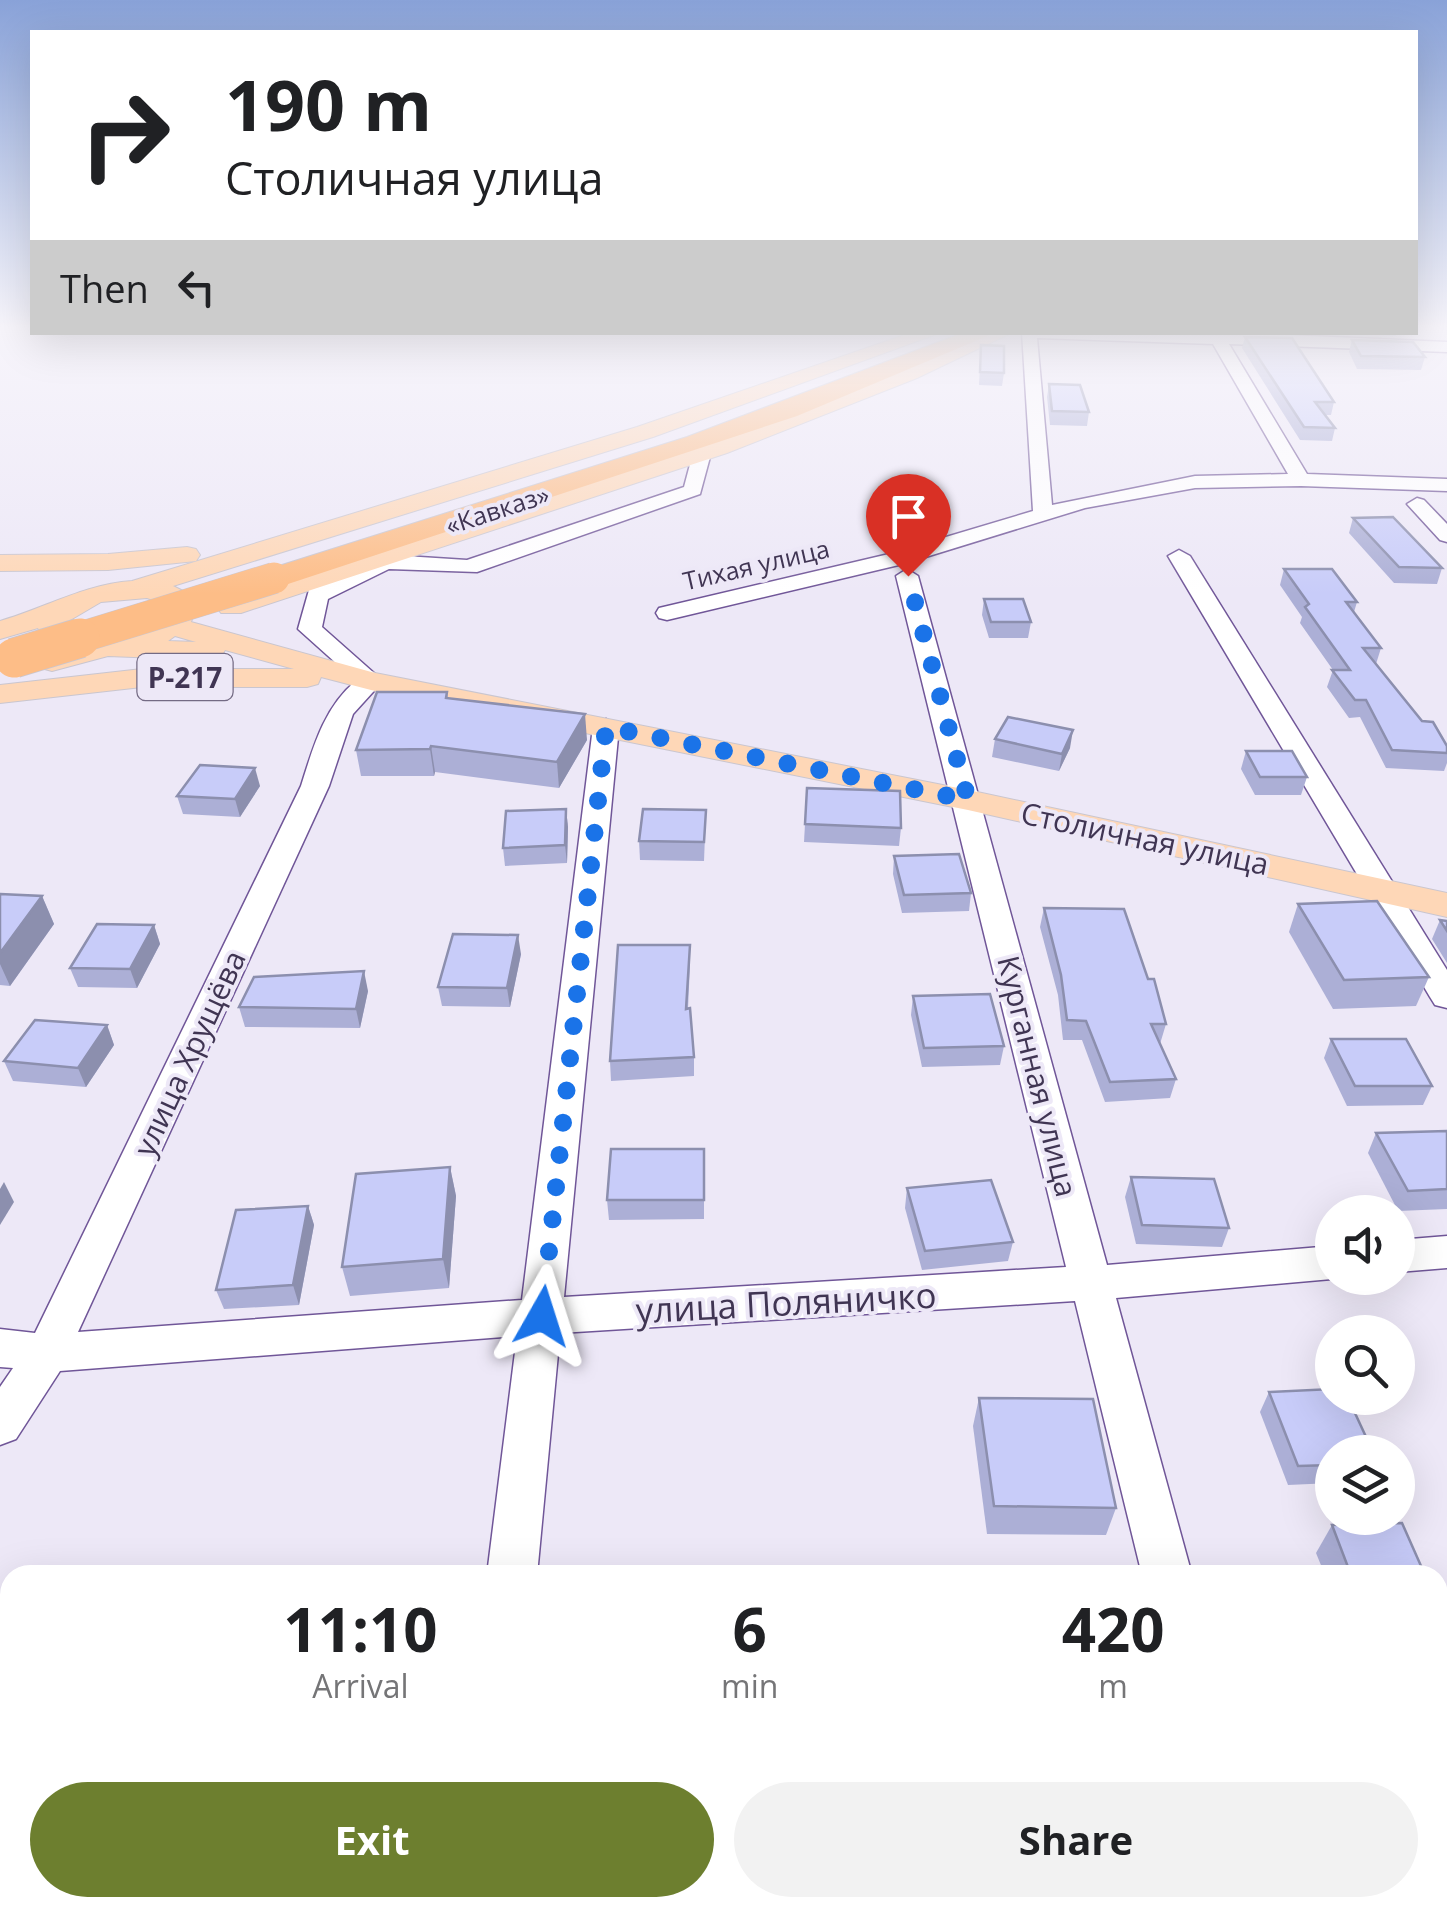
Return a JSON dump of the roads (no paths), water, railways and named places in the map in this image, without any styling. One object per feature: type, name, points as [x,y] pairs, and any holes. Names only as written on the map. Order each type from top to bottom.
[{"type":"highway","points":[[645,432],[690,415]]},
{"type":"highway","name":"«Кавказ»","points":[[266,573],[730,415]]},
{"type":"highway","name":"«Кавказ»","points":[[3,654],[714,437],[770,415]]},
{"type":"main road","points":[[0,584],[96,594],[135,589],[693,415]]},
{"type":"main road","name":"Р-217","points":[[172,626],[701,457],[811,415]]},
{"type":"main road","points":[[0,563],[108,562],[192,554],[324,533]]},
{"type":"main road","name":"Р-217","points":[[320,578],[300,590],[289,604],[284,621],[288,634],[370,681]]},
{"type":"main road","points":[[58,613],[51,630],[59,639],[101,646],[141,640],[172,626],[183,615],[180,600],[158,590],[135,589]]},
{"type":"main road","points":[[3,654],[58,613],[96,594]]},
{"type":"main road","points":[[0,604],[58,613]]},
{"type":"main road","name":"Р-217","points":[[172,626],[334,672]]},
{"type":"main road","name":"Р-217","points":[[3,654],[101,646],[222,652],[334,672]]},
{"type":"main road","points":[[334,672],[370,681]]},
{"type":"main road","name":"Р-217","points":[[0,694],[142,678],[265,676],[370,681]]},
{"type":"main road","name":"Столичная улица","points":[[370,681],[968,800],[1447,905]]},
{"type":"street","points":[[1035,415],[1043,513]]},
{"type":"street","points":[[1263,415],[1301,480]]},
{"type":"street","points":[[370,681],[310,628],[317,595],[381,562],[469,567],[693,490],[701,457]]},
{"type":"street","name":"Тихая улица","points":[[667,614],[896,560],[1043,513],[1195,482],[1301,480],[1447,485]]},
{"type":"street","points":[[1417,504],[1447,536]]},
{"type":"street","points":[[1179,556],[1447,997]]},
{"type":"street","name":"Курганная улица","points":[[908,576],[1165,1565]]},
{"type":"street","name":"улица Хрущёва","points":[[0,1425],[47,1353],[314,786],[348,696],[370,681]]},
{"type":"street","points":[[513,1565],[606,727]]},
{"type":"street","points":[[1415,1255],[1447,1252]]},
{"type":"street","name":"улица Поляничко","points":[[0,1348],[47,1353],[542,1316],[1091,1284],[1315,1264]]}]
